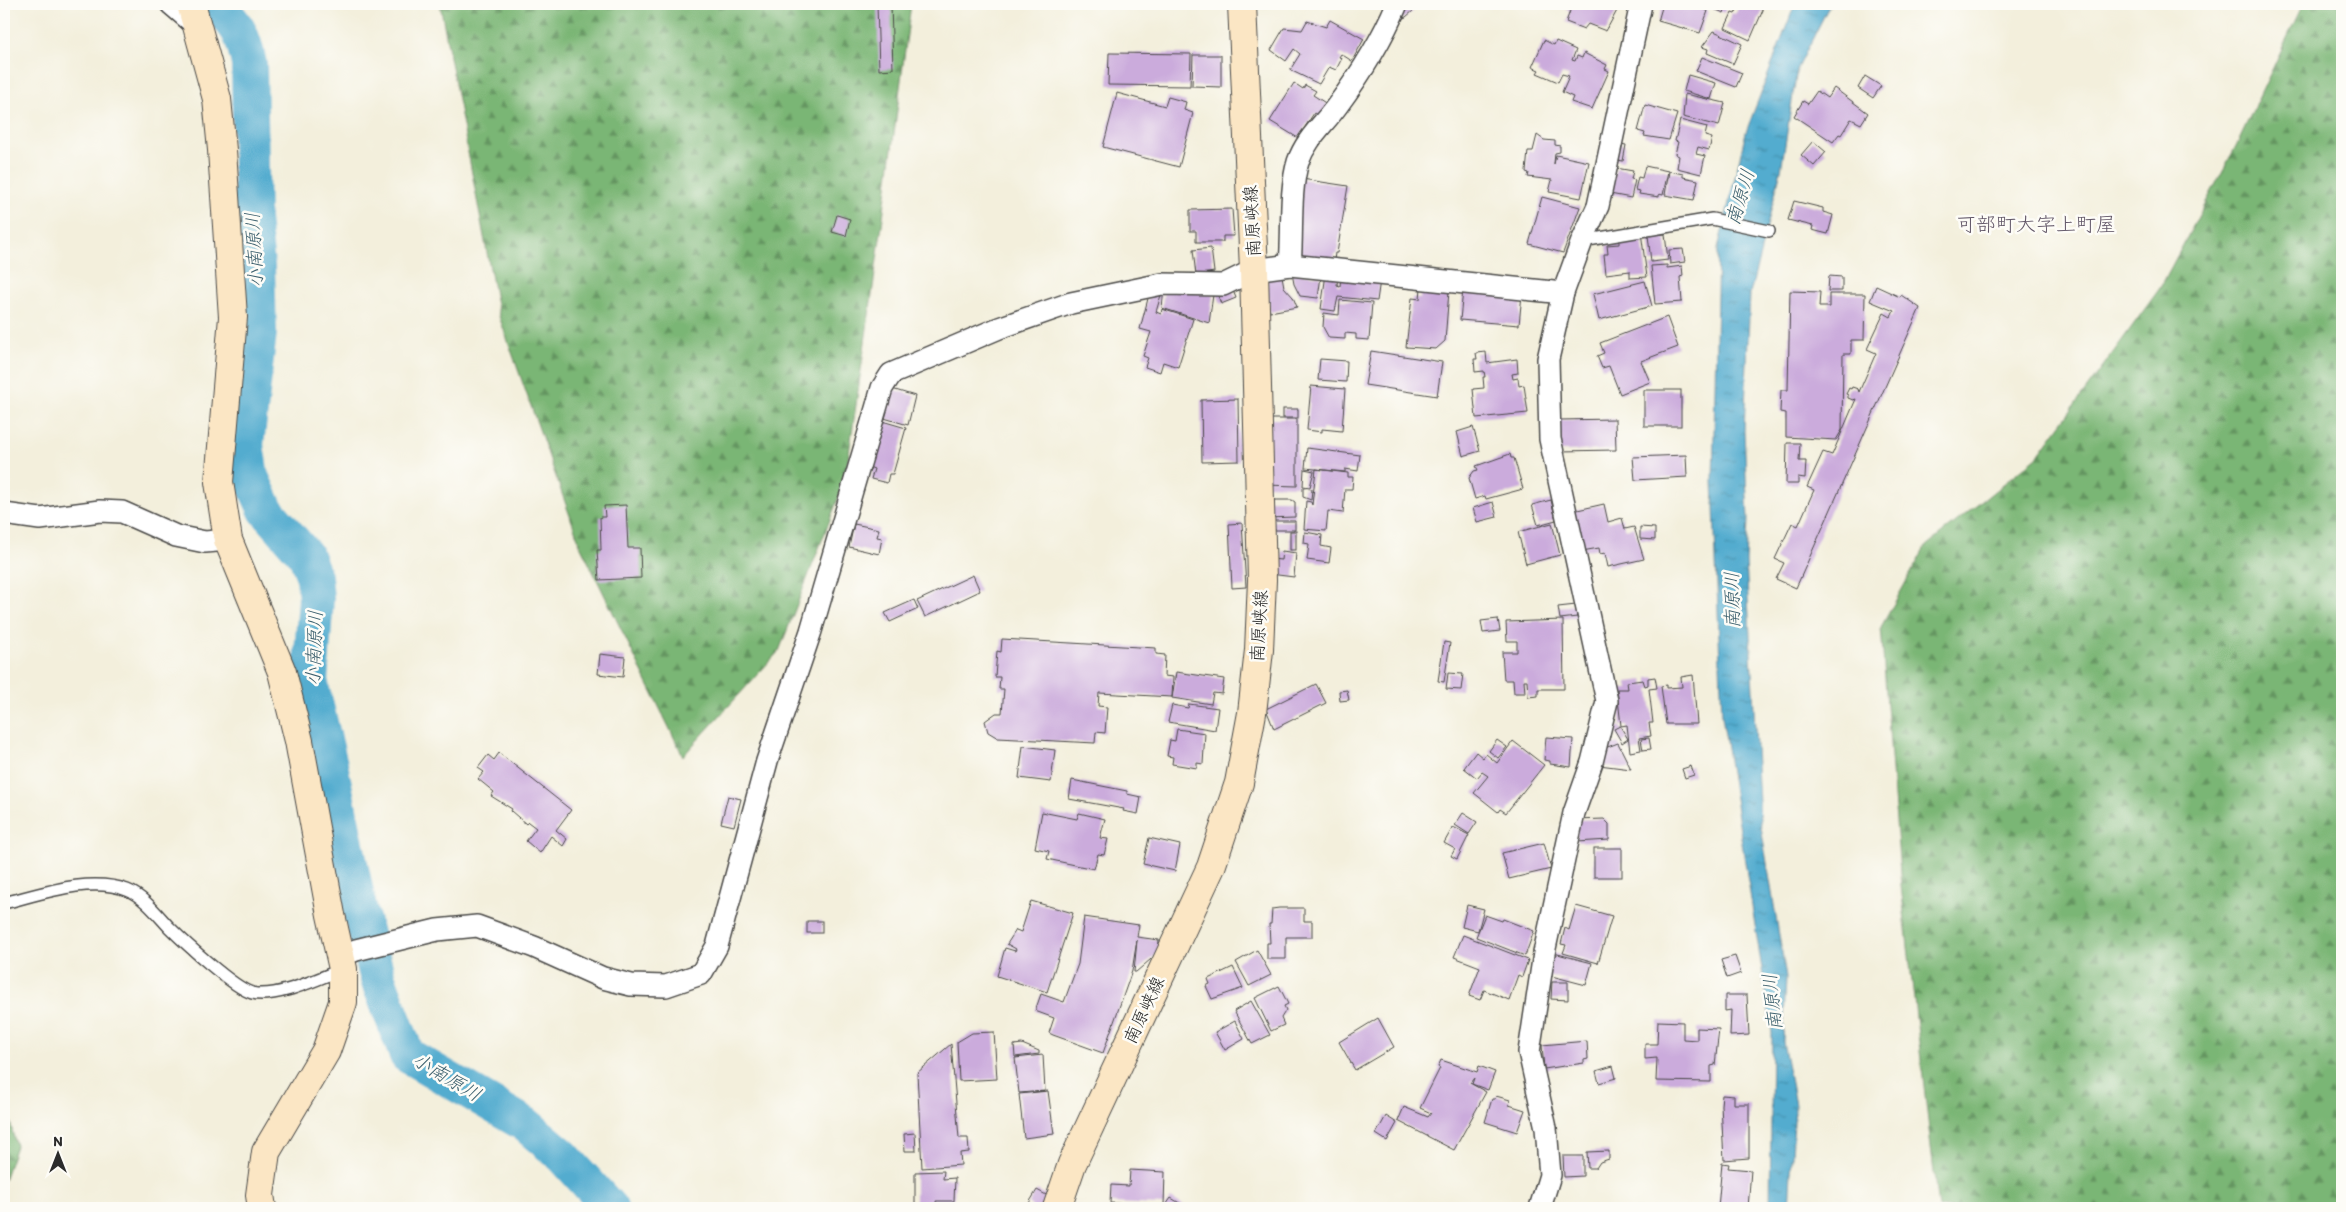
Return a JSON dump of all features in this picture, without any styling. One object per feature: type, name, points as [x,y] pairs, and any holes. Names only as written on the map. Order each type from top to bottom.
[{"type":"main road","name":"南原峡線","points":[[1057,1208],[1072,1164],[1211,867],[1239,783],[1252,713],[1259,650],[1262,588],[1254,270],[1242,4]]},
{"type":"main road","points":[[195,15],[216,99],[222,150],[233,317],[219,482],[228,540],[282,672],[299,741],[331,915],[347,959],[343,1002],[326,1051],[266,1152],[260,1194],[262,1208]]},
{"type":"street","points":[[171,4],[195,15]]},
{"type":"street","points":[[1290,265],[1294,177],[1299,160],[1311,136],[1332,114],[1380,41],[1397,4]]},
{"type":"street","points":[[1540,1208],[1550,1175],[1546,1128],[1529,1052],[1544,953],[1574,813],[1592,762],[1607,701],[1550,439],[1548,359],[1563,294],[1582,241],[1598,206],[1641,4]]},
{"type":"street","points":[[347,959],[387,942],[437,930],[477,926],[534,947],[602,978],[618,983],[666,986],[700,974],[716,946],[767,761],[812,631],[882,388],[891,374],[998,328],[1071,304],[1162,284],[1223,285],[1254,270],[1290,265],[1563,294]]},
{"type":"street","points":[[4,514],[40,519],[100,511],[122,512],[176,536],[206,542],[228,540]]},
{"type":"lane","points":[[1582,241],[1712,219],[1769,231]]},
{"type":"lane","points":[[4,903],[96,884],[127,890],[144,901],[186,944],[251,993],[283,991],[347,959]]},
{"type":"green space","points":[[440,4],[911,4],[882,225],[845,481],[779,651],[683,756],[581,547],[499,316]]},
{"type":"green space","points":[[2303,4],[2342,4],[2342,1208],[1938,1208],[1901,886],[1881,627],[1926,546],[2037,457],[2160,288],[2236,146]]},
{"type":"green space","points":[[4,1096],[16,1146],[4,1180]]},
{"type":"water","name":"南原川","points":[[1795,4],[1830,4],[1797,70],[1781,170],[1750,294],[1744,431],[1748,520],[1746,561],[1760,821],[1786,977],[1783,1042],[1795,1104],[1789,1208],[1770,1208],[1772,1033],[1722,716],[1713,481],[1718,248],[1746,132]]},
{"type":"building","points":[[877,4],[891,4],[893,69],[879,70]]},
{"type":"building","points":[[1399,4],[1421,4],[1401,19]]},
{"type":"building","points":[[1562,4],[1620,5],[1606,31],[1588,24],[1584,29],[1566,22],[1570,11]]},
{"type":"building","points":[[1663,4],[1691,4],[1708,11],[1700,33],[1658,21]]},
{"type":"building","points":[[1701,4],[1727,4],[1724,13]]},
{"type":"building","points":[[1740,4],[1746,6],[1750,4],[1763,10],[1750,40],[1725,28],[1732,13],[1735,14]]},
{"type":"building","points":[[1330,20],[1364,39],[1352,61],[1341,54],[1339,57],[1342,58],[1336,70],[1329,67],[1319,84],[1290,70],[1300,54],[1294,49],[1286,61],[1271,50],[1284,28],[1302,30],[1307,21],[1326,27]]},
{"type":"building","points":[[1714,31],[1742,44],[1733,64],[1707,53],[1708,49],[1702,47]]},
{"type":"building","points":[[1544,40],[1554,45],[1556,41],[1576,50],[1572,60],[1575,61],[1577,56],[1582,58],[1584,53],[1607,65],[1605,69],[1609,71],[1592,109],[1571,102],[1573,97],[1562,92],[1569,76],[1562,74],[1558,82],[1537,73],[1539,70],[1532,67]]},
{"type":"building","points":[[1109,53],[1191,54],[1190,86],[1108,85]]},
{"type":"building","points":[[1193,55],[1221,55],[1221,87],[1192,86]]},
{"type":"building","points":[[1702,57],[1742,73],[1736,87],[1696,71]]},
{"type":"building","points":[[1688,75],[1716,83],[1711,99],[1684,91]]},
{"type":"building","points":[[1865,76],[1881,86],[1873,98],[1858,88]]},
{"type":"building","points":[[1294,83],[1303,89],[1305,85],[1316,91],[1313,95],[1330,106],[1320,117],[1314,113],[1298,138],[1270,121]]},
{"type":"building","points":[[1834,88],[1868,113],[1861,124],[1851,119],[1841,135],[1839,134],[1833,142],[1794,116],[1803,101],[1808,104],[1817,91],[1827,98]]},
{"type":"building","points":[[1117,93],[1165,106],[1168,97],[1186,102],[1184,110],[1193,113],[1179,167],[1103,147]]},
{"type":"building","points":[[1685,94],[1725,103],[1719,126],[1683,117]]},
{"type":"building","points":[[1645,105],[1677,114],[1669,140],[1644,136],[1645,133],[1638,131]]},
{"type":"building","points":[[1680,120],[1707,127],[1705,136],[1712,138],[1709,150],[1698,147],[1696,154],[1705,156],[1701,174],[1677,168],[1679,156],[1675,154],[1678,142],[1675,141]]},
{"type":"building","points":[[1537,135],[1544,140],[1555,141],[1555,145],[1560,146],[1560,152],[1555,153],[1554,164],[1556,155],[1589,162],[1581,198],[1549,192],[1552,180],[1528,177],[1529,173],[1526,172],[1528,151],[1533,151]]},
{"type":"building","points":[[1813,141],[1826,152],[1814,166],[1801,155]]},
{"type":"building","points":[[1609,142],[1626,145],[1623,161],[1606,158]]},
{"type":"building","points":[[1645,166],[1668,171],[1663,195],[1659,194],[1659,197],[1639,194],[1640,191],[1635,190],[1638,177],[1642,178]]},
{"type":"building","points":[[1616,168],[1633,171],[1631,179],[1635,180],[1631,198],[1610,194]]},
{"type":"building","points":[[1669,171],[1683,174],[1683,177],[1698,180],[1694,200],[1665,195]]},
{"type":"building","points":[[1295,178],[1348,186],[1337,253],[1335,253],[1334,260],[1295,254]]},
{"type":"building","points":[[1542,197],[1580,207],[1563,253],[1529,244]]},
{"type":"building","points":[[1794,201],[1823,208],[1823,212],[1833,215],[1828,234],[1812,230],[1813,226],[1788,220]]},
{"type":"building","points":[[1232,209],[1234,236],[1223,236],[1223,242],[1196,242],[1196,231],[1190,231],[1190,210]]},
{"type":"building","points":[[837,215],[850,219],[846,236],[832,232]]},
{"type":"building","points":[[1641,232],[1647,277],[1630,278],[1630,271],[1606,274],[1604,254],[1608,254],[1607,245],[1619,244],[1619,240]]},
{"type":"building","points":[[1665,234],[1668,260],[1651,262],[1648,235]]},
{"type":"building","points":[[1211,248],[1214,272],[1196,275],[1193,250]]},
{"type":"building","points":[[1683,249],[1685,262],[1670,264],[1669,250]]},
{"type":"building","points":[[1667,265],[1667,268],[1682,266],[1683,276],[1680,277],[1682,302],[1655,304],[1651,266]]},
{"type":"building","points":[[1292,273],[1321,276],[1318,298],[1300,296],[1294,284]]},
{"type":"building","points":[[1326,274],[1338,275],[1337,285],[1340,286],[1341,276],[1380,280],[1377,301],[1338,297],[1335,311],[1321,309]]},
{"type":"building","points":[[1282,276],[1284,287],[1293,297],[1297,307],[1270,312],[1264,279]]},
{"type":"building","points":[[1829,276],[1842,277],[1842,291],[1828,291]]},
{"type":"building","points":[[1645,281],[1652,306],[1599,320],[1593,294]]},
{"type":"building","points":[[1876,286],[1900,297],[1901,295],[1920,308],[1796,588],[1776,579],[1784,563],[1775,559],[1792,523],[1798,526],[1814,490],[1807,487],[1823,452],[1832,455],[1856,399],[1848,398],[1846,394],[1849,388],[1851,389],[1852,387],[1858,389],[1859,392],[1876,353],[1867,349],[1884,313],[1891,317],[1894,311],[1870,301]]},
{"type":"building","points":[[1164,288],[1213,295],[1209,323],[1162,308]]},
{"type":"building","points":[[1232,288],[1236,298],[1221,304],[1217,293]]},
{"type":"building","points":[[1421,288],[1449,291],[1445,341],[1436,349],[1406,347],[1412,298],[1420,299]]},
{"type":"building","points":[[1463,290],[1522,294],[1519,325],[1460,320]]},
{"type":"building","points":[[1150,291],[1161,295],[1156,312],[1161,314],[1162,309],[1193,319],[1178,367],[1163,362],[1160,372],[1145,367],[1148,358],[1143,356],[1151,332],[1140,329]]},
{"type":"building","points":[[1790,291],[1820,292],[1819,307],[1829,307],[1829,294],[1865,294],[1864,340],[1851,340],[1851,354],[1843,354],[1842,430],[1836,440],[1786,437],[1786,413],[1780,412],[1781,390],[1788,390]]},
{"type":"building","points":[[1340,300],[1372,303],[1369,340],[1356,339],[1356,334],[1345,333],[1345,339],[1329,338],[1323,327],[1324,313],[1339,315]]},
{"type":"building","points":[[1667,317],[1678,347],[1641,361],[1650,382],[1620,394],[1609,366],[1602,368],[1597,356],[1604,353],[1600,343]]},
{"type":"building","points":[[1371,351],[1442,362],[1437,396],[1365,385]]},
{"type":"building","points":[[1486,352],[1487,363],[1517,359],[1518,373],[1512,374],[1513,379],[1518,378],[1519,386],[1524,385],[1528,413],[1476,418],[1473,389],[1484,388],[1483,377],[1485,377],[1484,371],[1475,372],[1474,359],[1477,359],[1476,353]]},
{"type":"building","points":[[1320,359],[1347,361],[1346,382],[1318,380]]},
{"type":"building","points":[[1311,386],[1345,389],[1342,431],[1322,429],[1322,432],[1307,430]]},
{"type":"building","points":[[892,389],[915,396],[908,425],[884,418]]},
{"type":"building","points":[[1644,390],[1681,390],[1681,426],[1644,426]]},
{"type":"building","points":[[1238,399],[1239,461],[1202,462],[1201,400]]},
{"type":"building","points":[[1283,409],[1298,409],[1298,418],[1283,418]]},
{"type":"building","points":[[1266,419],[1297,419],[1297,486],[1265,485]]},
{"type":"building","points":[[1615,419],[1616,450],[1560,451],[1559,420]]},
{"type":"building","points":[[882,421],[906,428],[893,474],[889,474],[887,483],[871,479],[874,469],[869,467]]},
{"type":"building","points":[[1473,427],[1480,451],[1463,456],[1457,432]]},
{"type":"building","points":[[1787,443],[1800,443],[1799,461],[1806,461],[1805,478],[1798,477],[1798,484],[1786,484]]},
{"type":"building","points":[[1307,448],[1360,455],[1358,471],[1345,469],[1345,472],[1305,468]]},
{"type":"building","points":[[1510,454],[1511,458],[1514,458],[1523,489],[1486,499],[1485,496],[1475,499],[1469,478],[1474,471],[1478,470],[1476,466]]},
{"type":"building","points":[[1686,455],[1687,477],[1635,480],[1633,457]]},
{"type":"building","points":[[1304,469],[1314,471],[1310,487],[1303,486]]},
{"type":"building","points":[[1316,469],[1348,473],[1348,477],[1353,477],[1352,489],[1345,489],[1343,513],[1328,511],[1326,531],[1304,529],[1306,501],[1311,502],[1312,505]]},
{"type":"building","points":[[1303,488],[1312,489],[1311,500],[1303,497]]},
{"type":"building","points":[[1266,500],[1292,500],[1295,502],[1295,517],[1266,518]]},
{"type":"building","points":[[1551,500],[1556,520],[1538,525],[1532,505]]},
{"type":"building","points":[[1493,502],[1497,517],[1477,522],[1473,508]]},
{"type":"building","points":[[1604,504],[1608,522],[1622,518],[1625,529],[1634,527],[1644,559],[1608,567],[1605,553],[1600,554],[1599,548],[1582,551],[1573,511]]},
{"type":"building","points":[[626,505],[628,548],[640,548],[641,578],[599,580],[597,550],[601,550],[600,517],[605,517],[604,506]]},
{"type":"building","points":[[1271,521],[1295,521],[1295,530],[1274,530]]},
{"type":"building","points":[[1242,523],[1246,587],[1232,588],[1229,524]]},
{"type":"building","points":[[1552,523],[1560,555],[1526,564],[1518,532]]},
{"type":"building","points":[[854,524],[879,529],[877,537],[882,538],[879,554],[849,547]]},
{"type":"building","points":[[1640,527],[1655,528],[1655,540],[1640,539]]},
{"type":"building","points":[[1290,531],[1296,531],[1296,550],[1290,550]]},
{"type":"building","points":[[1305,532],[1322,535],[1321,546],[1331,548],[1329,563],[1307,560],[1309,544],[1304,543]]},
{"type":"building","points":[[1282,551],[1296,553],[1294,577],[1270,574],[1271,559],[1281,560]]},
{"type":"building","points":[[973,575],[980,591],[925,617],[917,601]]},
{"type":"building","points":[[914,600],[918,609],[890,622],[885,613]]},
{"type":"building","points":[[1576,605],[1577,617],[1560,619],[1558,607]]},
{"type":"building","points":[[1498,619],[1500,631],[1483,633],[1481,621]]},
{"type":"building","points":[[1563,620],[1564,689],[1538,689],[1538,696],[1528,697],[1527,680],[1524,680],[1525,693],[1514,693],[1513,680],[1504,680],[1502,652],[1517,652],[1517,641],[1507,641],[1506,622]]},
{"type":"building","points":[[1002,639],[1156,648],[1156,654],[1165,655],[1164,676],[1173,677],[1172,697],[1099,693],[1098,706],[1107,707],[1105,733],[1096,732],[1095,743],[998,738],[988,732],[985,721],[996,713],[1002,713],[1004,689],[999,689],[1000,677],[995,677],[997,651],[1001,652]]},
{"type":"building","points":[[1444,642],[1450,643],[1444,682],[1438,681]]},
{"type":"building","points":[[600,654],[625,657],[623,677],[598,674]]},
{"type":"building","points":[[1176,672],[1224,679],[1222,694],[1213,693],[1211,704],[1172,698]]},
{"type":"building","points":[[1448,673],[1463,674],[1461,690],[1446,689]]},
{"type":"building","points":[[1693,675],[1697,724],[1666,724],[1661,686],[1667,685],[1667,688],[1682,687],[1681,677]]},
{"type":"building","points":[[1655,677],[1657,688],[1649,689],[1653,723],[1649,723],[1651,736],[1639,738],[1641,750],[1630,752],[1627,725],[1621,726],[1617,689],[1628,689],[1627,682],[1643,680],[1645,686],[1648,685],[1648,678]]},
{"type":"building","points":[[1316,684],[1326,703],[1274,729],[1266,709]]},
{"type":"building","points":[[1347,690],[1349,700],[1340,701],[1339,691]]},
{"type":"building","points":[[1189,704],[1218,708],[1215,730],[1168,722],[1172,705],[1188,708]]},
{"type":"building","points":[[1620,726],[1628,739],[1622,743],[1614,729]]},
{"type":"building","points":[[1177,729],[1205,733],[1203,764],[1197,763],[1197,768],[1172,764],[1173,757],[1167,756],[1170,740],[1175,741]]},
{"type":"building","points":[[1546,737],[1573,739],[1571,767],[1550,764],[1550,761],[1544,760]]},
{"type":"building","points":[[1649,738],[1651,749],[1643,750],[1641,739]]},
{"type":"building","points":[[1497,740],[1507,747],[1498,758],[1489,751]]},
{"type":"building","points":[[1513,741],[1544,765],[1506,813],[1500,809],[1498,812],[1474,793],[1488,776],[1482,772],[1477,778],[1464,768],[1476,752],[1483,758],[1486,754],[1497,763]]},
{"type":"building","points":[[1618,743],[1631,769],[1599,765],[1605,748]]},
{"type":"building","points":[[1023,746],[1055,750],[1051,782],[1019,778]]},
{"type":"building","points":[[499,753],[571,810],[556,830],[567,839],[563,846],[551,836],[540,853],[526,841],[536,828],[528,822],[526,824],[511,811],[512,809],[491,796],[494,792],[478,779],[484,772],[478,768],[488,755],[494,760]]},
{"type":"building","points":[[1691,766],[1694,775],[1685,778],[1682,769]]},
{"type":"building","points":[[1072,780],[1127,791],[1127,794],[1141,797],[1138,814],[1123,811],[1124,809],[1069,799]]},
{"type":"building","points":[[728,796],[741,799],[734,826],[721,823]]},
{"type":"building","points":[[1042,812],[1077,819],[1079,813],[1105,819],[1100,838],[1108,839],[1104,855],[1098,854],[1094,869],[1047,859],[1049,851],[1035,848]]},
{"type":"building","points":[[1463,813],[1477,822],[1469,834],[1455,825]]},
{"type":"building","points":[[1604,819],[1609,824],[1609,840],[1577,842],[1576,820]]},
{"type":"building","points":[[1453,827],[1469,835],[1457,859],[1451,856],[1455,849],[1444,843]]},
{"type":"building","points":[[1149,838],[1180,845],[1175,871],[1143,864]]},
{"type":"building","points":[[1544,843],[1551,869],[1509,879],[1502,853]]},
{"type":"building","points":[[1594,848],[1622,848],[1622,877],[1594,877]]},
{"type":"building","points":[[1031,901],[1073,913],[1047,992],[997,976],[1005,948],[1015,951],[1016,949],[1007,944],[1016,930],[1021,932]]},
{"type":"building","points":[[1467,905],[1484,909],[1478,931],[1462,927]]},
{"type":"building","points":[[1576,906],[1612,916],[1598,963],[1563,953],[1566,945],[1561,944],[1565,928],[1569,930]]},
{"type":"building","points":[[1304,908],[1304,921],[1312,921],[1312,937],[1286,937],[1286,959],[1267,959],[1267,943],[1270,943],[1269,924],[1271,924],[1272,909]]},
{"type":"building","points":[[1485,915],[1502,921],[1503,919],[1534,931],[1525,956],[1476,937]]},
{"type":"building","points":[[1084,917],[1139,925],[1137,937],[1159,940],[1158,953],[1134,972],[1137,940],[1132,971],[1103,1053],[1049,1033],[1054,1018],[1035,1011],[1041,994],[1064,1002],[1078,964]]},
{"type":"building","points":[[807,921],[822,921],[822,933],[807,933]]},
{"type":"building","points":[[1463,935],[1528,960],[1522,977],[1518,975],[1509,1000],[1484,990],[1480,1000],[1469,996],[1480,967],[1454,957]]},
{"type":"building","points":[[1257,950],[1271,975],[1249,986],[1236,962]]},
{"type":"building","points":[[1550,952],[1592,963],[1586,985],[1544,974]]},
{"type":"building","points":[[1735,956],[1741,973],[1727,978],[1721,960]]},
{"type":"building","points":[[1233,967],[1243,988],[1212,999],[1206,986],[1210,984],[1208,979]]},
{"type":"building","points":[[1552,982],[1568,982],[1568,1000],[1551,999]]},
{"type":"building","points":[[1279,986],[1288,1004],[1284,1006],[1286,1010],[1281,1018],[1284,1025],[1271,1031],[1255,998]]},
{"type":"building","points":[[1725,995],[1747,995],[1749,1035],[1730,1036],[1731,1010],[1725,1011]]},
{"type":"building","points":[[1251,1001],[1270,1035],[1252,1044],[1234,1011]]},
{"type":"building","points":[[1378,1018],[1394,1047],[1355,1070],[1339,1042]]},
{"type":"building","points":[[1235,1021],[1244,1039],[1225,1050],[1215,1032]]},
{"type":"building","points":[[1658,1021],[1683,1022],[1683,1039],[1697,1040],[1697,1028],[1719,1029],[1715,1065],[1711,1066],[1711,1082],[1656,1081],[1657,1058],[1645,1059],[1645,1044],[1657,1044]]},
{"type":"building","points":[[994,1032],[997,1079],[959,1081],[957,1042],[972,1033]]},
{"type":"building","points":[[1587,1041],[1588,1059],[1584,1060],[1584,1063],[1544,1069],[1542,1045]]},
{"type":"building","points":[[951,1044],[959,1138],[968,1138],[969,1152],[960,1153],[961,1165],[922,1168],[917,1073]]},
{"type":"building","points":[[1022,1044],[1039,1051],[1039,1054],[1015,1057],[1014,1045]]},
{"type":"building","points":[[1043,1055],[1045,1091],[1019,1093],[1015,1058]]},
{"type":"building","points":[[1441,1060],[1477,1072],[1479,1066],[1495,1072],[1488,1090],[1472,1084],[1474,1078],[1470,1083],[1486,1092],[1454,1150],[1398,1121],[1404,1107],[1428,1117],[1431,1113],[1420,1108],[1440,1068],[1438,1067]]},
{"type":"building","points":[[1613,1066],[1616,1078],[1599,1083],[1596,1071]]},
{"type":"building","points":[[1048,1091],[1054,1134],[1024,1138],[1019,1094]]},
{"type":"building","points":[[1722,1095],[1734,1096],[1734,1104],[1749,1104],[1749,1158],[1724,1160]]},
{"type":"building","points":[[1496,1096],[1510,1100],[1509,1105],[1525,1110],[1517,1132],[1485,1122],[1492,1099],[1495,1099]]},
{"type":"building","points":[[1386,1116],[1397,1123],[1387,1141],[1376,1134]]},
{"type":"building","points":[[915,1133],[916,1151],[905,1151],[904,1134]]},
{"type":"building","points":[[1609,1151],[1609,1159],[1600,1162],[1596,1168],[1588,1168],[1587,1152]]},
{"type":"building","points":[[1563,1156],[1583,1156],[1583,1176],[1564,1177]]},
{"type":"building","points":[[1722,1163],[1729,1164],[1728,1168],[1751,1170],[1748,1208],[1718,1208]]},
{"type":"building","points":[[1130,1170],[1165,1172],[1164,1205],[1110,1203],[1111,1185],[1129,1186]]},
{"type":"building","points":[[944,1171],[943,1179],[955,1178],[954,1201],[936,1201],[937,1208],[915,1208],[915,1172]]},
{"type":"building","points":[[1037,1190],[1048,1196],[1040,1208],[1033,1208],[1029,1203]]},
{"type":"building","points":[[1171,1198],[1188,1208],[1164,1208]]},
{"type":"waterway","name":"小南原川","points":[[217,4],[239,31],[249,64],[252,219],[257,266],[259,332],[246,445],[251,477],[266,510],[306,556],[314,577],[316,599],[310,681],[330,765],[359,908],[378,979],[407,1055],[525,1124],[563,1156],[610,1208]]},
{"type":"district","name":"可部町大字上町屋","points":[[2036,224]]}]
